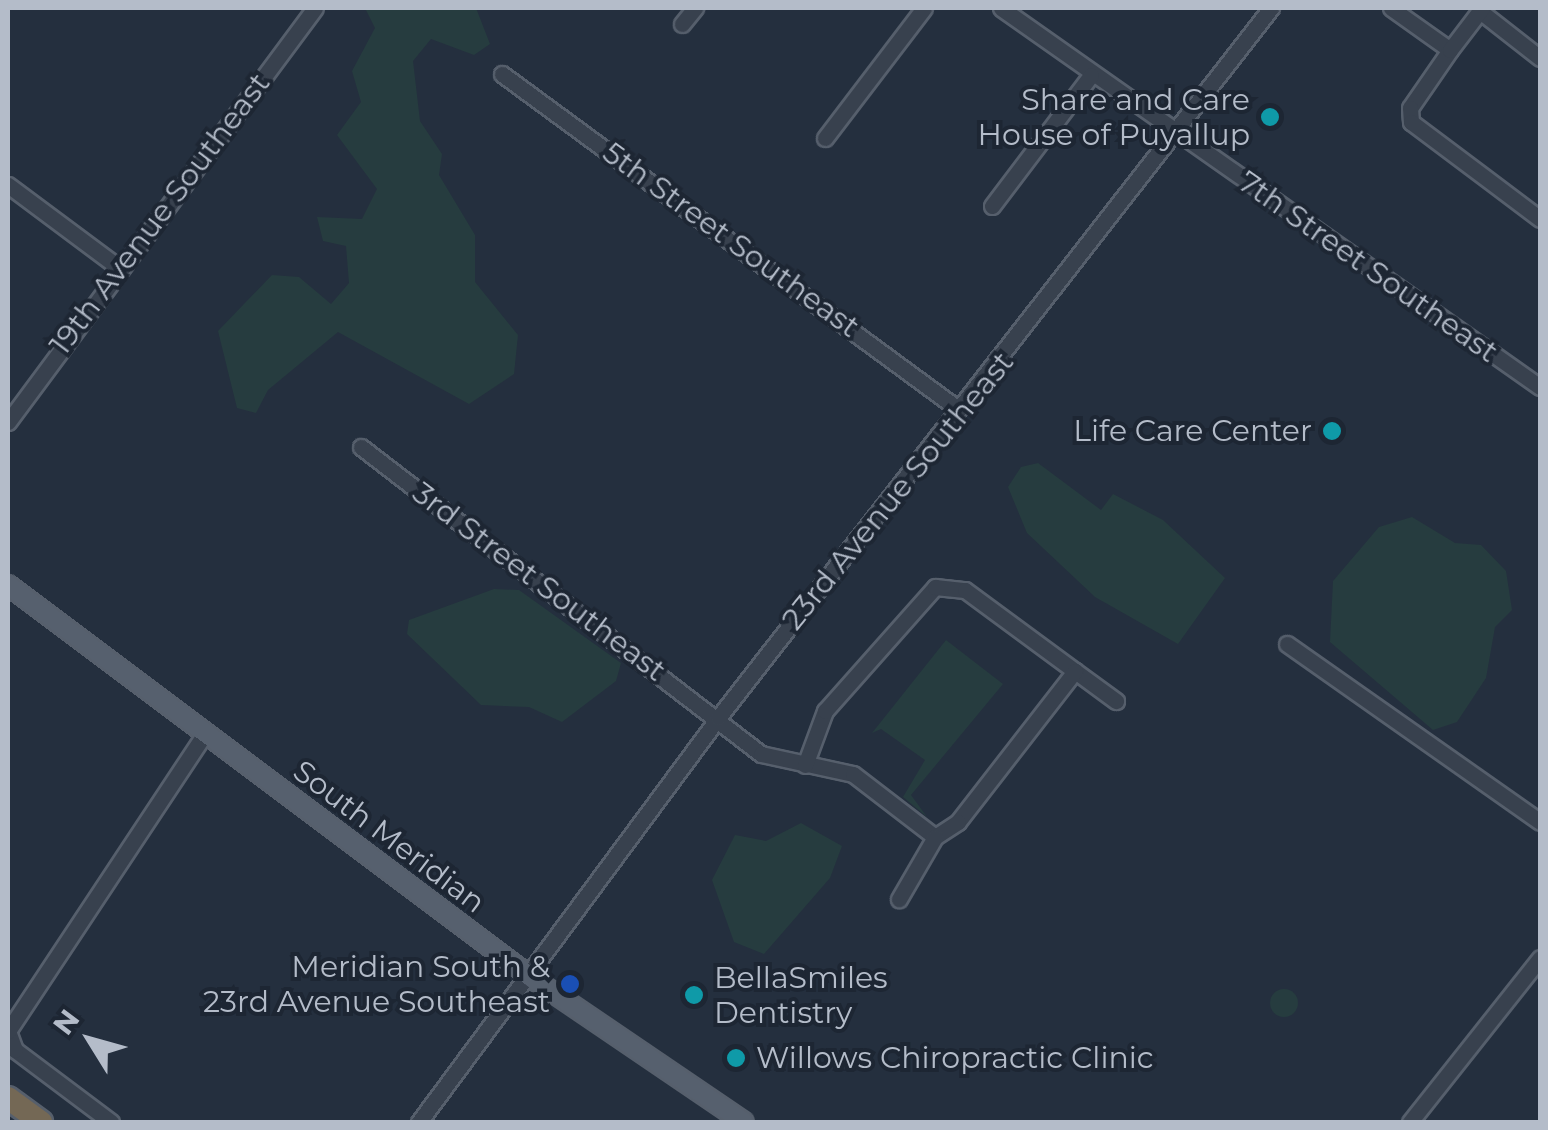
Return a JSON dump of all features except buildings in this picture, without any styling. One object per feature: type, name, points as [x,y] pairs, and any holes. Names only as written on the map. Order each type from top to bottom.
[{"type":"highway","points":[[8,1098],[41,1122]]},
{"type":"main road","name":"South Meridian","points":[[8,585],[532,978],[744,1122]]},
{"type":"street","name":"19th Avenue Southeast","points":[[8,422],[118,268],[315,8]]},
{"type":"street","points":[[682,24],[695,8]]},
{"type":"street","points":[[825,138],[924,8]]},
{"type":"street","name":"7th Street Southeast","points":[[1001,8],[1091,75],[1540,387]]},
{"type":"street","name":"23rd Avenue Southeast","points":[[418,1122],[532,978],[718,718],[1176,134],[1270,8]]},
{"type":"street","points":[[1391,8],[1450,50]]},
{"type":"street","points":[[1540,58],[1481,9],[1410,108],[1411,122],[1540,217]]},
{"type":"street","name":"5th Street Southeast","points":[[502,74],[958,409]]},
{"type":"street","points":[[992,206],[1091,75]]},
{"type":"street","points":[[8,184],[118,268]]},
{"type":"street","name":"3rd Street Southeast","points":[[361,446],[770,760],[852,774],[935,836]]},
{"type":"street","points":[[805,765],[825,710],[935,587],[965,590],[1116,701]]},
{"type":"street","points":[[1287,644],[1540,822]]},
{"type":"street","points":[[899,900],[935,836],[958,822],[1075,671]]},
{"type":"street","points":[[111,1122],[12,1046],[15,1017],[205,733]]},
{"type":"street","points":[[1410,1122],[1540,958]]},
{"type":"green space","points":[[365,8],[476,8],[490,44],[474,55],[431,39],[413,61],[420,121],[442,154],[439,175],[475,235],[475,282],[518,335],[514,374],[469,404],[338,332],[268,390],[256,413],[237,408],[218,331],[272,275],[299,277],[331,304],[349,283],[346,246],[323,241],[317,217],[362,219],[377,189],[337,135],[361,102],[352,71],[375,28]]},
{"type":"green space","points":[[1038,463],[1101,510],[1113,494],[1163,520],[1225,578],[1178,644],[1095,597],[1027,533],[1008,487],[1021,467]]},
{"type":"green space","points":[[1412,517],[1455,543],[1481,545],[1506,571],[1512,610],[1495,627],[1486,678],[1457,722],[1433,730],[1330,642],[1333,581],[1379,527]]},
{"type":"green space","points":[[494,589],[519,590],[621,663],[616,681],[562,722],[529,707],[481,705],[407,634],[409,620]]},
{"type":"green space","points":[[946,640],[1003,684],[911,795],[927,817],[903,797],[925,760],[881,729],[872,733]]},
{"type":"green space","points":[[801,823],[842,846],[830,878],[764,954],[734,942],[712,880],[735,835],[766,841]]},
{"type":"green space","points":[[1284,989],[1294,993],[1298,1003],[1294,1013],[1284,1017],[1274,1013],[1270,1003],[1274,993]]},
{"type":"place","name":"Share and Care House of Puyallup","points":[[1270,117]]},
{"type":"place","name":"Life Care Center","points":[[1332,431]]},
{"type":"place","name":"Meridian South & 23rd Avenue Southeast","points":[[570,984]]},
{"type":"place","name":"BellaSmiles Dentistry","points":[[694,995]]},
{"type":"place","name":"Willows Chiropractic Clinic","points":[[736,1058]]}]
